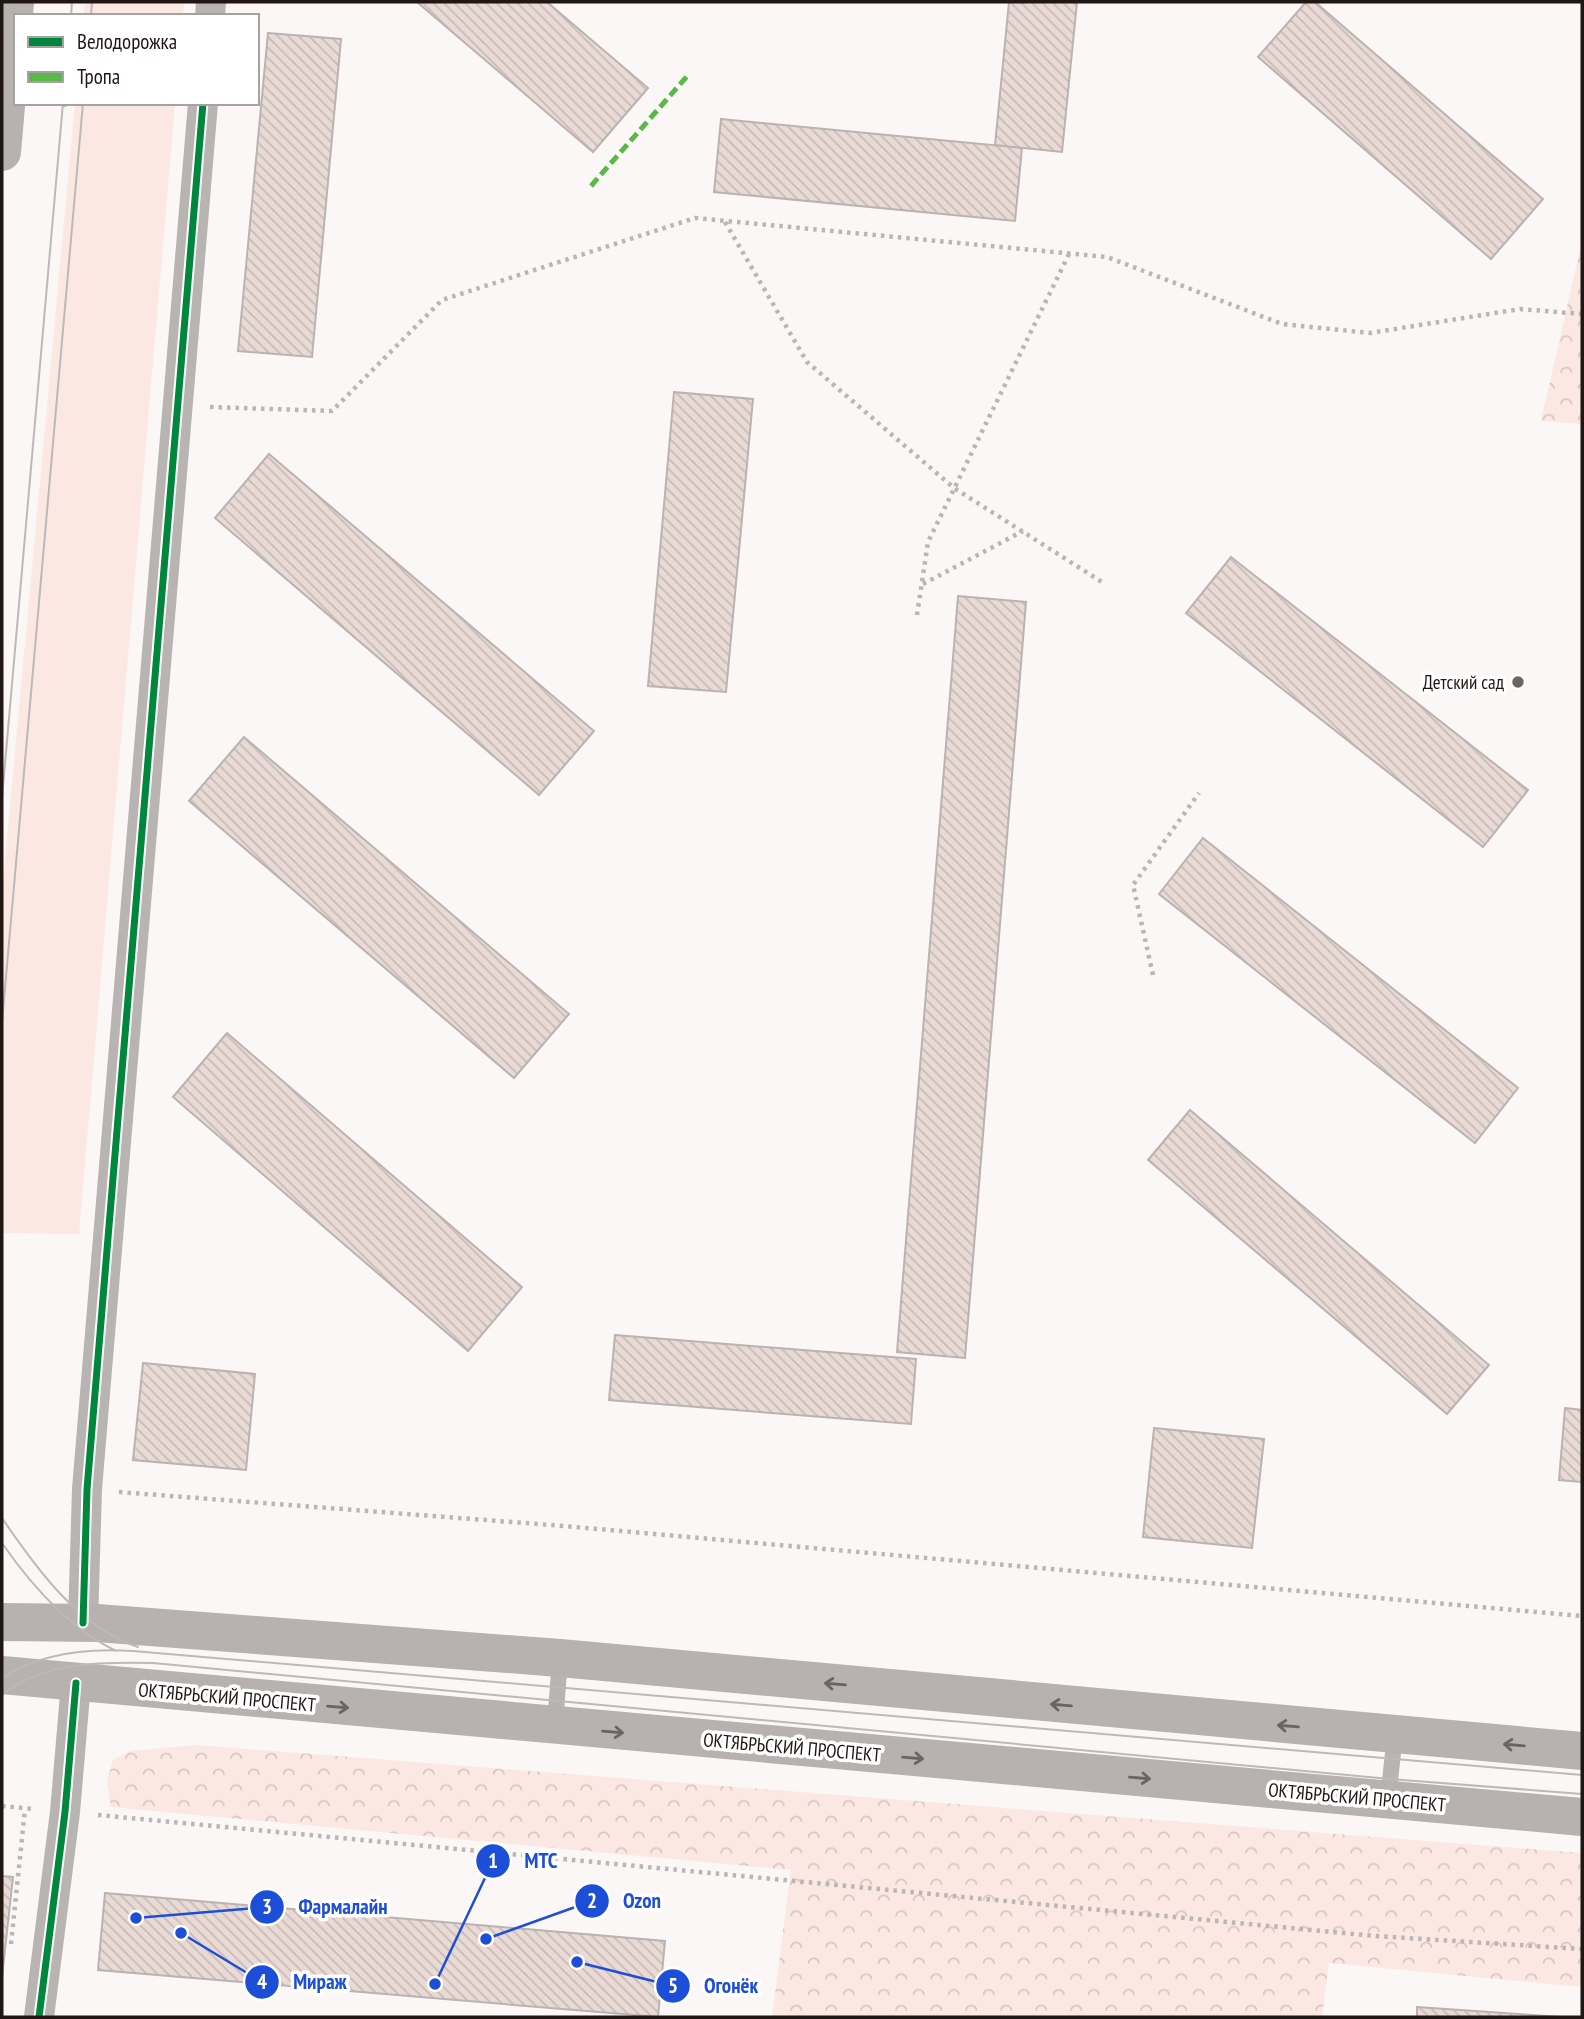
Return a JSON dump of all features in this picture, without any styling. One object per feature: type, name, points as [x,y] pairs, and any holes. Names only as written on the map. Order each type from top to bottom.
[{"type":"main road","points":[[2,152],[14,26]]},
{"type":"main road","points":[[2,1622],[83,1623],[560,1658],[1582,1751]]},
{"type":"main road","name":"ОКТЯБРЬСКИЙ ПРОСПЕКТ","points":[[2,1675],[555,1727],[1582,1817]]},
{"type":"street","points":[[83,1623],[87,1489],[203,105]]},
{"type":"street","points":[[39,2017],[65,1812],[76,1683]]},
{"type":"lane","points":[[555,1727],[560,1658]]},
{"type":"lane","points":[[1388,1799],[1395,1735]]},
{"type":"path","points":[[178,406],[332,411],[442,300],[695,218],[1107,257],[1282,324],[1370,333],[1520,309],[1582,314]]},
{"type":"path","points":[[724,221],[807,362],[954,488],[1105,584]]},
{"type":"path","points":[[917,615],[928,542],[1069,254]]},
{"type":"path","points":[[922,584],[1023,531]]},
{"type":"path","points":[[1153,975],[1133,885],[1199,793]]},
{"type":"path","points":[[87,1489],[564,1526],[1582,1616]]},
{"type":"path","points":[[2,1806],[1347,1934],[1582,1949]]},
{"type":"path","points":[[11,1948],[25,1809]]},
{"type":"green space","points":[[85,2],[184,2],[183,14],[83,14]]},
{"type":"green space","points":[[75,105],[175,105],[79,1234],[2,1233],[2,893]]},
{"type":"green space","points":[[1582,241],[1582,424],[1541,421]]},
{"type":"green space","points":[[196,1745],[1582,1853],[1582,1987],[1329,1963],[1322,2017],[772,2017],[791,1870],[111,1807],[107,1781],[113,1760],[130,1751]]},
{"type":"building","points":[[417,2],[547,2],[648,88],[593,152]]},
{"type":"building","points":[[1009,2],[1077,2],[1062,152],[995,145]]},
{"type":"building","points":[[1306,2],[1315,2],[1543,199],[1491,259],[1258,57]]},
{"type":"building","points":[[268,33],[341,39],[312,357],[238,351]]},
{"type":"building","points":[[721,119],[1022,148],[1015,221],[714,192]]},
{"type":"building","points":[[674,392],[753,399],[726,692],[648,686]]},
{"type":"building","points":[[269,454],[594,731],[539,795],[215,518]]},
{"type":"building","points":[[1231,557],[1528,790],[1483,847],[1186,613]]},
{"type":"building","points":[[958,596],[1026,602],[965,1358],[897,1352]]},
{"type":"building","points":[[244,737],[569,1014],[514,1078],[189,801]]},
{"type":"building","points":[[1203,838],[1518,1088],[1475,1143],[1159,894]]},
{"type":"building","points":[[227,1033],[522,1287],[468,1351],[173,1097]]},
{"type":"building","points":[[1190,1110],[1489,1365],[1447,1414],[1148,1160]]},
{"type":"building","points":[[615,1335],[916,1359],[911,1424],[609,1400]]},
{"type":"building","points":[[143,1363],[255,1374],[246,1470],[133,1460]]},
{"type":"building","points":[[1565,1408],[1582,1410],[1582,1482],[1559,1480]]},
{"type":"building","points":[[1154,1428],[1264,1439],[1252,1548],[1143,1537]]},
{"type":"building","points":[[2,1876],[13,1877],[2,1977]]},
{"type":"building","points":[[105,1893],[665,1941],[658,2017],[98,1970]]},
{"type":"building","points":[[1417,2007],[1562,2017],[1417,2017]]},
{"type":"tram line","points":[[71,14],[72,2]]},
{"type":"tram line","points":[[91,14],[92,2]]},
{"type":"tram line","points":[[2,798],[63,105]]},
{"type":"tram line","points":[[2,1022],[83,105]]},
{"type":"tram line","points":[[2,1518],[60,1594],[96,1625],[116,1638],[138,1647]]},
{"type":"tram line","points":[[2,1543],[52,1604],[82,1630],[116,1651]]},
{"type":"tram line","points":[[2,1678],[32,1663],[65,1654],[99,1650],[133,1651],[1582,1775]]},
{"type":"tram line","points":[[2,1695],[18,1684],[55,1670],[94,1664],[153,1663],[1390,1779],[1582,1794]]},
{"type":"marked path","points":[[591,186],[689,74]]},
{"type":"cycle path","points":[[83,1623],[87,1489],[203,105]]},
{"type":"cycle path","points":[[39,2017],[65,1812],[76,1683]]},
{"type":"place","name":"Детский сад","points":[[1518,682]]},
{"type":"place","name":"Фармалайн","points":[[136,1918]]},
{"type":"place","name":"Мираж","points":[[181,1933]]},
{"type":"place","name":"Ozon","points":[[486,1939]]},
{"type":"place","name":"Огонёк","points":[[577,1962]]},
{"type":"place","name":"МТС","points":[[435,1984]]}]
